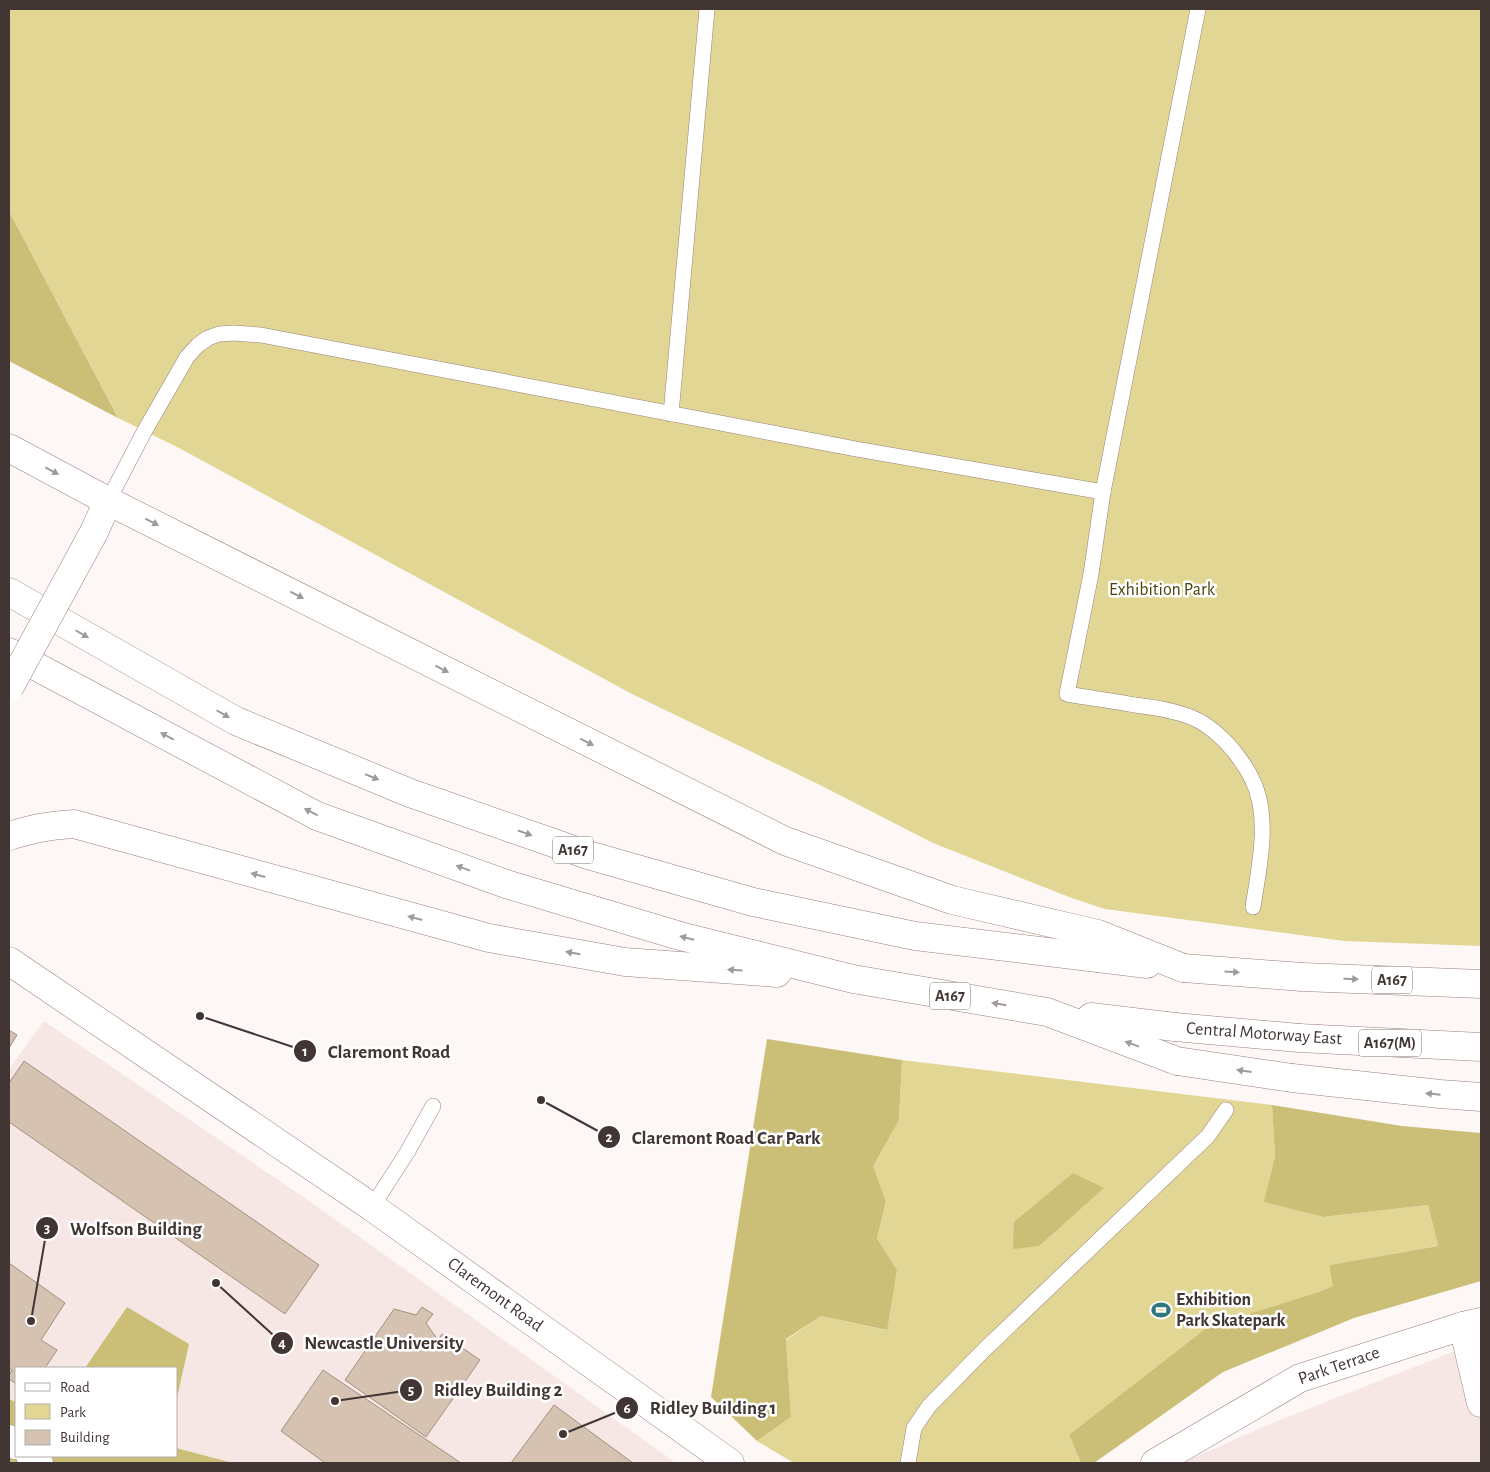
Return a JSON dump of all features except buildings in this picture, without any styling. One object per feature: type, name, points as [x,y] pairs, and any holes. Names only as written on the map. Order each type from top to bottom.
[{"type":"main road","points":[[9,448],[108,500],[785,841],[952,900],[1098,934],[1183,968]]},
{"type":"main road","points":[[9,688],[94,532],[108,500]]},
{"type":"main road","name":"A167","points":[[9,592],[236,721],[410,793],[588,856],[753,902],[915,936],[1183,968],[1302,977],[1481,984]]},
{"type":"main road","name":"A167","points":[[9,652],[317,816],[509,885],[680,936],[853,979],[1047,1012]]},
{"type":"main road","points":[[9,836],[34,828],[74,824],[489,938],[626,962],[853,979]]},
{"type":"main road","name":"Claremont Road","points":[[9,961],[372,1207],[730,1463]]},
{"type":"main road","points":[[1047,1012],[1178,1061],[1292,1078],[1481,1098]]},
{"type":"main road","name":"Central Motorway East","points":[[1047,1012],[1174,1027],[1299,1038],[1481,1047]]},
{"type":"main road","points":[[1472,1324],[1481,1403]]},
{"type":"main road","name":"Park Terrace","points":[[1155,1463],[1300,1378],[1472,1324]]},
{"type":"lane","points":[[671,414],[707,9]]},
{"type":"lane","points":[[1198,9],[1103,492],[1091,574],[1067,694],[1164,709],[1189,716],[1207,726],[1230,748],[1252,779],[1258,796],[1261,814],[1261,856],[1253,907]]},
{"type":"lane","points":[[108,500],[187,357],[198,345],[208,338],[219,334],[234,333],[261,335],[856,450],[1103,492]]},
{"type":"lane","points":[[372,1207],[408,1151],[433,1106]]},
{"type":"lane","points":[[908,1463],[914,1428],[929,1406],[984,1350],[1208,1136],[1226,1110]]},
{"type":"shaded area","points":[[9,211],[118,418],[9,361]]},
{"type":"shaded area","points":[[44,1021],[305,1198],[676,1463],[19,1463],[9,1456],[9,1069]]},
{"type":"shaded area","points":[[767,1039],[902,1060],[899,1120],[873,1166],[886,1202],[877,1238],[897,1270],[887,1330],[821,1316],[786,1339],[791,1417],[757,1441],[711,1397]]},
{"type":"shaded area","points":[[1272,1105],[1402,1126],[1481,1133],[1481,1281],[1354,1318],[1223,1372],[1094,1463],[1081,1463],[1069,1435],[1208,1327],[1333,1286],[1329,1265],[1438,1246],[1428,1205],[1323,1217],[1264,1202],[1275,1156]]},
{"type":"shaded area","points":[[1073,1173],[1104,1188],[1039,1246],[1013,1249],[1014,1222]]},
{"type":"shaded area","points":[[127,1307],[189,1344],[178,1393],[178,1367],[86,1367]]},
{"type":"shaded area","points":[[1481,1345],[1481,1463],[1184,1463],[1270,1424],[1460,1349]]},
{"type":"shaded area","points":[[9,1399],[15,1402],[15,1457],[178,1457],[178,1449],[233,1463],[9,1463]]},
{"type":"green space","name":"Exhibition Park","points":[[9,9],[1481,9],[1481,946],[1344,941],[1105,909],[1069,897],[933,843],[818,784],[632,694],[179,448],[118,418],[9,211]]},
{"type":"green space","points":[[902,1060],[1272,1105],[1275,1156],[1265,1202],[1323,1217],[1428,1205],[1438,1246],[1329,1265],[1334,1286],[1319,1292],[1069,1435],[1081,1463],[794,1463],[757,1441],[791,1417],[786,1340],[821,1316],[886,1330],[897,1270],[877,1238],[886,1202],[872,1165],[899,1120]]},
{"type":"place","name":"Claremont Road","points":[[200,1016]]},
{"type":"place","name":"Claremont Road Car Park","points":[[541,1100]]},
{"type":"place","name":"Newcastle University","points":[[216,1283]]},
{"type":"place","name":"Exhibition Park Skatepark","points":[[1161,1310]]},
{"type":"place","name":"Wolfson Building","points":[[31,1321]]},
{"type":"place","name":"Ridley Building 2","points":[[335,1401]]},
{"type":"place","name":"Ridley Building 1","points":[[563,1434]]}]
